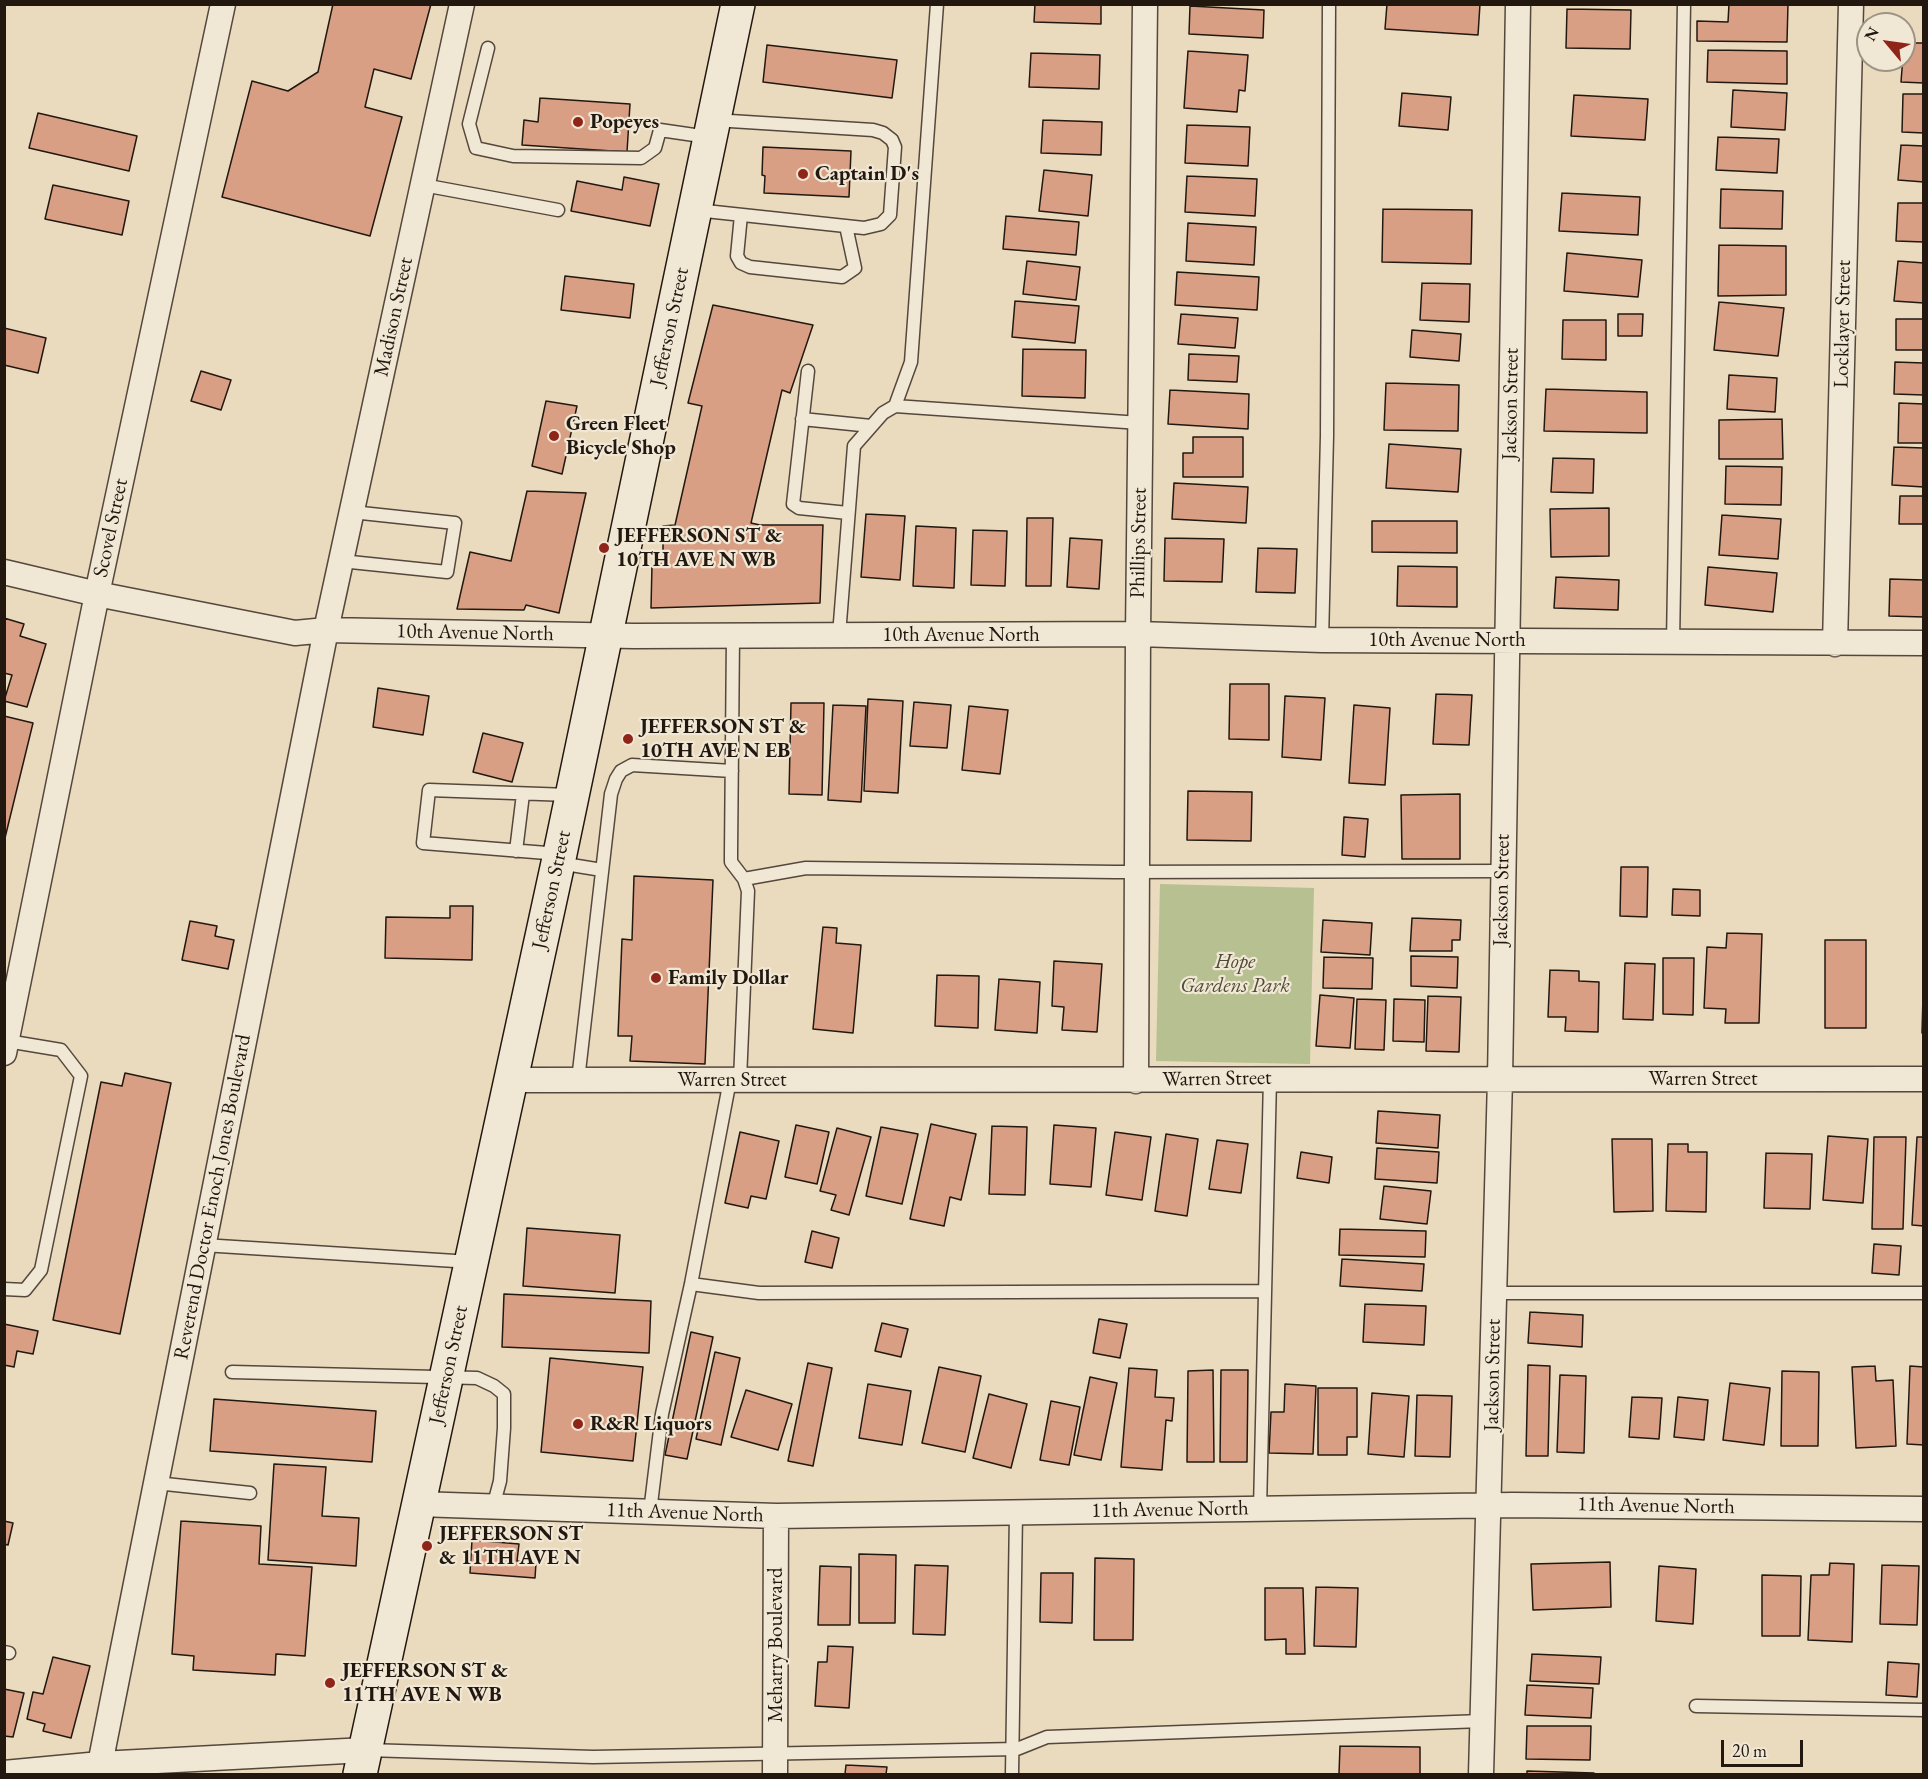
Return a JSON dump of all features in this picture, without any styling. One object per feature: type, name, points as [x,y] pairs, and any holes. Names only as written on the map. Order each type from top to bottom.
[{"type":"main road","name":"Jefferson Street","points":[[362,1762],[512,1080],[738,4]]},
{"type":"street","name":"Scovel Street","points":[[6,1047],[97,594],[222,4]]},
{"type":"street","name":"Madison Street","points":[[326,630],[462,4]]},
{"type":"street","name":"Phillips Street","points":[[1136,1081],[1145,4]]},
{"type":"street","name":"Jackson Street","points":[[1481,1774],[1500,1079],[1518,4]]},
{"type":"street","name":"Locklayer Street","points":[[1835,644],[1851,4]]},
{"type":"street","name":"10th Avenue North","points":[[4,572],[97,594],[295,633],[326,630],[606,636],[1138,634],[1322,640],[1923,643]]},
{"type":"street","name":"Reverend Doctor Enoch Jones Boulevard","points":[[100,1764],[326,630]]},
{"type":"street","name":"Warren Street","points":[[512,1080],[1136,1081],[1270,1078],[1923,1078]]},
{"type":"street","name":"11th Avenue North","points":[[418,1504],[776,1516],[1490,1505],[1923,1509]]},
{"type":"street","name":"Meharry Boulevard","points":[[775,1764],[776,1516]]},
{"type":"street","points":[[4,1773],[100,1764],[132,1768],[362,1762]]},
{"type":"lane","points":[[839,635],[854,446],[871,426],[895,406],[911,362],[937,4]]},
{"type":"lane","points":[[1322,640],[1327,436],[1329,4]]},
{"type":"lane","points":[[1673,642],[1684,4]]},
{"type":"lane","points":[[488,48],[469,124],[476,148],[513,156],[641,158],[655,148],[660,130],[712,128],[873,130],[892,140],[895,147],[890,215],[886,221],[875,227],[695,210]]},
{"type":"lane","points":[[423,185],[558,210]]},
{"type":"lane","points":[[741,215],[737,255],[741,263],[750,267],[842,277],[855,268],[846,226]]},
{"type":"lane","points":[[808,371],[792,500],[795,507],[799,508],[848,513]]},
{"type":"lane","points":[[895,406],[1140,423]]},
{"type":"lane","points":[[802,419],[871,426]]},
{"type":"lane","points":[[341,561],[447,572],[455,523],[352,512]]},
{"type":"lane","points":[[650,1512],[662,1414],[735,1080],[748,891],[744,879],[731,862],[734,635]]},
{"type":"lane","points":[[578,1080],[611,794],[616,779],[627,766],[732,771]]},
{"type":"lane","points":[[572,795],[429,790],[423,843],[516,850],[559,858],[602,870]]},
{"type":"lane","points":[[516,850],[522,794]]},
{"type":"lane","points":[[744,879],[806,868],[1137,872],[1502,871]]},
{"type":"lane","points":[[4,1288],[25,1290],[41,1270],[81,1076],[61,1050],[6,1047]]},
{"type":"lane","points":[[1260,1509],[1270,1078]]},
{"type":"lane","points":[[203,1245],[471,1262]]},
{"type":"lane","points":[[691,1284],[759,1293],[1264,1291]]},
{"type":"lane","points":[[1495,1293],[1923,1293]]},
{"type":"lane","points":[[232,1372],[477,1378],[494,1386],[504,1394],[500,1481],[492,1507]]},
{"type":"lane","points":[[156,1483],[250,1493]]},
{"type":"lane","points":[[1012,1774],[1016,1513]]},
{"type":"lane","points":[[1696,1706],[1923,1710]]},
{"type":"lane","points":[[362,1762],[593,1757],[775,1764],[1013,1749],[1047,1737],[1482,1720]]},
{"type":"green space","name":"Hope Gardens Park","points":[[1160,884],[1314,888],[1310,1064],[1156,1061]]},
{"type":"building","points":[[333,4],[431,4],[411,79],[374,69],[365,107],[402,117],[370,236],[222,197],[252,81],[288,91],[318,72]]},
{"type":"building","points":[[1035,4],[1101,4],[1101,24],[1034,22]]},
{"type":"building","points":[[1387,4],[1480,4],[1478,35],[1385,29]]},
{"type":"building","points":[[1729,4],[1788,4],[1787,42],[1697,41],[1697,21],[1728,22]]},
{"type":"building","points":[[1190,6],[1264,10],[1263,38],[1189,34]]},
{"type":"building","points":[[1567,9],[1631,10],[1630,49],[1566,48]]},
{"type":"building","points":[[1916,43],[1924,43],[1924,83],[1901,82],[1902,72],[1916,72]]},
{"type":"building","points":[[767,45],[897,60],[892,98],[763,82]]},
{"type":"building","points":[[1708,50],[1787,51],[1787,84],[1707,82]]},
{"type":"building","points":[[1188,51],[1248,55],[1245,91],[1239,90],[1237,112],[1184,108]]},
{"type":"building","points":[[1031,53],[1100,55],[1099,89],[1029,87]]},
{"type":"building","points":[[1733,90],[1787,93],[1785,130],[1731,127]]},
{"type":"building","points":[[1402,93],[1451,97],[1448,130],[1399,126]]},
{"type":"building","points":[[1903,94],[1924,94],[1924,133],[1902,132]]},
{"type":"building","points":[[1574,95],[1648,99],[1645,140],[1571,136]]},
{"type":"building","points":[[540,98],[630,104],[627,152],[522,145],[524,120],[538,122]]},
{"type":"building","points":[[38,113],[137,136],[129,171],[29,148]]},
{"type":"building","points":[[1043,120],[1102,122],[1101,155],[1041,153]]},
{"type":"building","points":[[1187,125],[1250,127],[1248,166],[1185,163]]},
{"type":"building","points":[[1718,137],[1779,139],[1777,173],[1716,170]]},
{"type":"building","points":[[1901,145],[1924,146],[1924,182],[1898,180]]},
{"type":"building","points":[[763,147],[851,151],[849,197],[764,193]]},
{"type":"building","points":[[1044,170],[1092,175],[1088,216],[1039,211]]},
{"type":"building","points":[[1187,176],[1257,179],[1255,216],[1185,212]]},
{"type":"building","points":[[624,177],[659,184],[650,226],[571,211],[577,181],[622,190]]},
{"type":"building","points":[[53,185],[129,201],[122,235],[45,219]]},
{"type":"building","points":[[1721,189],[1783,191],[1782,229],[1720,228]]},
{"type":"building","points":[[1562,193],[1640,197],[1638,235],[1559,231]]},
{"type":"building","points":[[1898,203],[1924,203],[1924,242],[1896,241]]},
{"type":"building","points":[[1383,209],[1472,210],[1471,264],[1382,262]]},
{"type":"building","points":[[1006,216],[1079,222],[1076,255],[1003,249]]},
{"type":"building","points":[[1188,223],[1256,227],[1254,265],[1186,261]]},
{"type":"building","points":[[1719,245],[1786,246],[1786,295],[1718,296]]},
{"type":"building","points":[[1567,253],[1642,260],[1638,297],[1564,291]]},
{"type":"building","points":[[1027,261],[1080,267],[1076,300],[1023,294]]},
{"type":"building","points":[[1898,261],[1924,263],[1924,303],[1894,301]]},
{"type":"building","points":[[1177,272],[1259,277],[1257,310],[1175,305]]},
{"type":"building","points":[[565,276],[634,284],[630,318],[561,310]]},
{"type":"building","points":[[1422,283],[1470,284],[1469,322],[1420,320]]},
{"type":"building","points":[[1015,301],[1079,306],[1075,343],[1012,337]]},
{"type":"building","points":[[1719,302],[1784,308],[1778,356],[1714,350]]},
{"type":"building","points":[[713,305],[813,325],[790,393],[782,390],[751,523],[823,525],[820,603],[651,608],[652,565],[663,563],[663,526],[675,525],[702,406],[688,403]]},
{"type":"building","points":[[1181,314],[1238,318],[1235,348],[1178,344]]},
{"type":"building","points":[[1618,314],[1643,314],[1642,336],[1618,336]]},
{"type":"building","points":[[1896,319],[1924,319],[1924,350],[1896,350]]},
{"type":"building","points":[[1563,320],[1606,320],[1606,360],[1562,359]]},
{"type":"building","points":[[4,328],[46,338],[38,373],[4,365]]},
{"type":"building","points":[[1412,330],[1461,334],[1459,361],[1410,357]]},
{"type":"building","points":[[1023,349],[1086,350],[1085,398],[1022,396]]},
{"type":"building","points":[[1189,354],[1239,356],[1237,382],[1188,380]]},
{"type":"building","points":[[1895,362],[1924,363],[1924,395],[1894,394]]},
{"type":"building","points":[[201,371],[231,380],[221,410],[191,401]]},
{"type":"building","points":[[1729,375],[1777,378],[1775,412],[1727,409]]},
{"type":"building","points":[[1386,383],[1459,385],[1458,431],[1384,430]]},
{"type":"building","points":[[1546,389],[1647,392],[1647,433],[1544,431]]},
{"type":"building","points":[[1170,390],[1249,394],[1248,429],[1168,424]]},
{"type":"building","name":"Green Fleet Bicycle Shop","points":[[546,401],[577,406],[562,474],[532,466]]},
{"type":"building","points":[[1899,403],[1924,404],[1924,443],[1898,443]]},
{"type":"building","points":[[1782,419],[1783,459],[1719,459],[1719,420]]},
{"type":"building","points":[[1193,437],[1243,437],[1243,477],[1183,477],[1183,453],[1193,453]]},
{"type":"building","points":[[1389,444],[1461,449],[1458,492],[1386,488]]},
{"type":"building","points":[[1894,447],[1924,448],[1924,487],[1892,485]]},
{"type":"building","points":[[1553,458],[1594,459],[1593,493],[1551,492]]},
{"type":"building","points":[[1726,466],[1782,467],[1781,505],[1725,504]]},
{"type":"building","points":[[1174,483],[1248,487],[1246,523],[1172,519]]},
{"type":"building","points":[[527,491],[586,493],[559,613],[526,605],[524,610],[457,609],[470,552],[511,561]]},
{"type":"building","points":[[1900,496],[1924,496],[1924,524],[1899,524]]},
{"type":"building","points":[[1609,508],[1609,556],[1551,557],[1550,509]]},
{"type":"building","points":[[866,514],[905,516],[900,580],[861,577]]},
{"type":"building","points":[[1722,515],[1781,519],[1778,559],[1719,555]]},
{"type":"building","points":[[1027,518],[1053,518],[1051,586],[1026,586]]},
{"type":"building","points":[[1372,521],[1457,521],[1457,553],[1372,552]]},
{"type":"building","points":[[916,526],[956,528],[954,588],[913,586]]},
{"type":"building","points":[[973,530],[1007,531],[1005,586],[971,585]]},
{"type":"building","points":[[1070,538],[1102,540],[1099,589],[1067,587]]},
{"type":"building","points":[[1165,538],[1224,539],[1222,582],[1164,581]]},
{"type":"building","points":[[1258,548],[1297,549],[1295,593],[1256,592]]},
{"type":"building","points":[[1398,566],[1457,567],[1457,607],[1397,606]]},
{"type":"building","points":[[1708,567],[1777,573],[1773,612],[1705,605]]},
{"type":"building","points":[[1556,577],[1619,580],[1618,610],[1554,608]]},
{"type":"building","points":[[1890,579],[1924,580],[1924,617],[1889,616]]},
{"type":"building","points":[[4,618],[24,624],[20,636],[46,644],[27,707],[4,701],[12,675],[4,673]]},
{"type":"building","points":[[1230,684],[1269,684],[1269,740],[1229,739]]},
{"type":"building","points":[[378,688],[429,696],[423,735],[373,727]]},
{"type":"building","points":[[1436,694],[1472,695],[1469,745],[1433,744]]},
{"type":"building","points":[[1285,696],[1325,698],[1321,760],[1282,757]]},
{"type":"building","points":[[868,699],[903,701],[898,793],[864,791]]},
{"type":"building","points":[[914,702],[951,705],[947,748],[910,746]]},
{"type":"building","points":[[791,703],[824,703],[822,795],[789,794]]},
{"type":"building","points":[[833,705],[866,706],[861,802],[828,800]]},
{"type":"building","points":[[1354,705],[1390,708],[1385,785],[1349,783]]},
{"type":"building","points":[[969,706],[1008,710],[1000,774],[962,770]]},
{"type":"building","points":[[4,716],[33,723],[4,842]]},
{"type":"building","points":[[483,733],[523,743],[512,782],[473,772]]},
{"type":"building","points":[[1188,791],[1252,792],[1251,841],[1187,840]]},
{"type":"building","points":[[1460,794],[1460,859],[1402,859],[1401,795]]},
{"type":"building","points":[[1344,817],[1368,819],[1365,857],[1342,855]]},
{"type":"building","points":[[1621,867],[1648,867],[1647,917],[1620,916]]},
{"type":"building","points":[[634,876],[713,880],[705,1064],[630,1061],[632,1036],[618,1036],[622,939],[632,940]]},
{"type":"building","points":[[1673,889],[1700,890],[1700,916],[1672,915]]},
{"type":"building","points":[[450,906],[473,906],[472,960],[385,958],[386,917],[450,918]]},
{"type":"building","points":[[1412,918],[1461,920],[1460,940],[1452,940],[1452,951],[1410,951]]},
{"type":"building","points":[[1323,920],[1372,923],[1370,955],[1321,952]]},
{"type":"building","points":[[190,921],[217,926],[215,936],[234,940],[228,969],[182,960]]},
{"type":"building","points":[[823,927],[837,928],[836,943],[861,945],[853,1033],[813,1029]]},
{"type":"building","points":[[1727,933],[1762,934],[1759,1023],[1725,1023],[1726,1009],[1704,1008],[1707,947],[1726,948]]},
{"type":"building","points":[[1825,940],[1866,940],[1866,1028],[1825,1028]]},
{"type":"building","points":[[1411,956],[1458,957],[1457,988],[1411,986]]},
{"type":"building","points":[[1324,957],[1373,958],[1372,989],[1323,988]]},
{"type":"building","points":[[1663,958],[1694,958],[1693,1015],[1663,1014]]},
{"type":"building","points":[[1054,961],[1102,964],[1097,1032],[1062,1030],[1064,1007],[1052,1006]]},
{"type":"building","points":[[1625,963],[1655,964],[1653,1020],[1623,1019]]},
{"type":"building","points":[[1550,970],[1579,971],[1579,981],[1599,982],[1598,1032],[1565,1031],[1566,1017],[1548,1017]]},
{"type":"building","points":[[937,975],[979,976],[978,1028],[935,1026]]},
{"type":"building","points":[[999,979],[1040,982],[1037,1033],[995,1030]]},
{"type":"building","points":[[1320,995],[1354,998],[1350,1048],[1316,1046]]},
{"type":"building","points":[[1428,996],[1461,997],[1459,1052],[1426,1051]]},
{"type":"building","points":[[1923,996],[1924,1033],[1922,1033]]},
{"type":"building","points":[[1357,999],[1386,1000],[1384,1050],[1355,1049]]},
{"type":"building","points":[[1394,999],[1425,1000],[1424,1042],[1393,1041]]},
{"type":"building","points":[[125,1073],[171,1083],[120,1334],[53,1320],[101,1082],[122,1086]]},
{"type":"building","points":[[1378,1111],[1440,1115],[1438,1148],[1376,1143]]},
{"type":"building","points":[[931,1124],[976,1134],[961,1200],[950,1197],[944,1226],[910,1219]]},
{"type":"building","points":[[796,1125],[829,1132],[817,1184],[785,1177]]},
{"type":"building","points":[[1054,1125],[1096,1128],[1091,1187],[1050,1184]]},
{"type":"building","points":[[992,1126],[1027,1127],[1025,1195],[989,1194]]},
{"type":"building","points":[[881,1127],[918,1134],[902,1204],[866,1196]]},
{"type":"building","points":[[837,1128],[871,1137],[849,1215],[831,1210],[836,1195],[820,1191]]},
{"type":"building","points":[[740,1132],[779,1141],[766,1199],[751,1196],[748,1208],[725,1203]]},
{"type":"building","points":[[1115,1132],[1151,1137],[1142,1200],[1106,1195]]},
{"type":"building","points":[[1166,1134],[1198,1139],[1187,1216],[1155,1211]]},
{"type":"building","points":[[1828,1136],[1868,1139],[1863,1203],[1823,1200]]},
{"type":"building","points":[[1874,1137],[1906,1137],[1903,1229],[1872,1229]]},
{"type":"building","points":[[1917,1137],[1924,1137],[1924,1226],[1912,1225]]},
{"type":"building","points":[[1612,1139],[1652,1139],[1653,1211],[1614,1212]]},
{"type":"building","points":[[1217,1140],[1248,1144],[1241,1193],[1209,1189]]},
{"type":"building","points":[[1668,1144],[1688,1144],[1688,1152],[1707,1152],[1706,1212],[1666,1211]]},
{"type":"building","points":[[1377,1148],[1439,1152],[1437,1183],[1375,1179]]},
{"type":"building","points":[[1301,1152],[1332,1157],[1329,1183],[1297,1178]]},
{"type":"building","points":[[1766,1153],[1812,1154],[1810,1209],[1764,1208]]},
{"type":"building","points":[[1384,1186],[1431,1191],[1427,1224],[1380,1219]]},
{"type":"building","points":[[527,1228],[620,1235],[615,1293],[523,1286]]},
{"type":"building","points":[[1340,1229],[1426,1231],[1425,1257],[1339,1255]]},
{"type":"building","points":[[812,1231],[839,1238],[832,1268],[805,1262]]},
{"type":"building","points":[[1874,1244],[1901,1246],[1899,1275],[1872,1273]]},
{"type":"building","points":[[1342,1259],[1424,1264],[1422,1291],[1340,1286]]},
{"type":"building","points":[[504,1294],[651,1301],[649,1353],[502,1347]]},
{"type":"building","points":[[1365,1304],[1426,1306],[1424,1345],[1363,1342]]},
{"type":"building","points":[[1530,1312],[1583,1315],[1582,1347],[1528,1343]]},
{"type":"building","points":[[1099,1319],[1127,1324],[1120,1358],[1093,1353]]},
{"type":"building","points":[[882,1323],[908,1329],[901,1357],[875,1351]]},
{"type":"building","points":[[4,1324],[38,1331],[33,1354],[17,1351],[14,1367],[4,1365]]},
{"type":"building","points":[[691,1332],[713,1337],[687,1459],[665,1455]]},
{"type":"building","points":[[715,1352],[740,1358],[721,1445],[696,1439]]},
{"type":"building","points":[[550,1358],[643,1367],[633,1461],[541,1452]]},
{"type":"building","points":[[808,1363],[832,1368],[813,1466],[788,1461]]},
{"type":"building","points":[[1528,1365],[1550,1366],[1548,1456],[1526,1456]]},
{"type":"building","points":[[1875,1366],[1876,1381],[1893,1380],[1896,1446],[1856,1448],[1852,1367]]},
{"type":"building","points":[[1910,1366],[1924,1367],[1924,1445],[1907,1444]]},
{"type":"building","points":[[939,1367],[981,1376],[965,1452],[922,1443]]},
{"type":"building","points":[[1129,1368],[1157,1370],[1155,1397],[1174,1398],[1172,1421],[1166,1420],[1162,1470],[1121,1467]]},
{"type":"building","points":[[1213,1370],[1214,1462],[1187,1462],[1188,1371]]},
{"type":"building","points":[[1221,1370],[1248,1370],[1247,1462],[1220,1462]]},
{"type":"building","points":[[1782,1371],[1819,1372],[1818,1446],[1781,1446]]},
{"type":"building","points":[[1560,1375],[1586,1376],[1584,1453],[1557,1452]]},
{"type":"building","points":[[1090,1377],[1117,1383],[1101,1460],[1074,1455]]},
{"type":"building","points":[[1730,1383],[1770,1388],[1764,1445],[1723,1440]]},
{"type":"building","points":[[868,1384],[911,1391],[902,1445],[859,1438]]},
{"type":"building","points":[[1285,1384],[1316,1386],[1313,1454],[1269,1453],[1271,1412],[1284,1412]]},
{"type":"building","points":[[1318,1388],[1357,1388],[1357,1437],[1347,1437],[1347,1455],[1318,1455]]},
{"type":"building","points":[[746,1390],[792,1404],[778,1450],[731,1437]]},
{"type":"building","points":[[1372,1393],[1409,1396],[1404,1457],[1368,1454]]},
{"type":"building","points":[[989,1394],[1027,1404],[1011,1468],[973,1458]]},
{"type":"building","points":[[1417,1395],[1452,1396],[1450,1457],[1415,1456]]},
{"type":"building","points":[[1632,1397],[1662,1398],[1659,1439],[1629,1437]]},
{"type":"building","points":[[1678,1397],[1708,1400],[1704,1440],[1674,1437]]},
{"type":"building","points":[[214,1399],[376,1411],[372,1462],[210,1451]]},
{"type":"building","points":[[1051,1401],[1080,1407],[1069,1465],[1040,1460]]},
{"type":"building","points":[[274,1464],[326,1467],[322,1516],[359,1518],[356,1566],[268,1560]]},
{"type":"building","points":[[4,1521],[13,1523],[8,1545],[4,1544]]},
{"type":"building","points":[[181,1521],[261,1526],[259,1564],[312,1567],[305,1656],[276,1654],[275,1675],[193,1670],[194,1656],[172,1654]]},
{"type":"building","points":[[472,1540],[519,1544],[517,1561],[536,1563],[535,1578],[470,1573]]},
{"type":"building","points":[[859,1554],[896,1555],[895,1623],[859,1623]]},
{"type":"building","points":[[1095,1558],[1134,1559],[1133,1640],[1094,1640]]},
{"type":"building","points":[[1610,1562],[1611,1607],[1533,1610],[1531,1564]]},
{"type":"building","points":[[1830,1563],[1854,1564],[1852,1642],[1808,1640],[1811,1575],[1829,1575]]},
{"type":"building","points":[[915,1565],[948,1566],[945,1635],[913,1634]]},
{"type":"building","points":[[1882,1565],[1919,1566],[1917,1625],[1880,1624]]},
{"type":"building","points":[[820,1566],[851,1567],[850,1625],[818,1625]]},
{"type":"building","points":[[1659,1566],[1696,1569],[1693,1624],[1656,1621]]},
{"type":"building","points":[[1041,1573],[1073,1573],[1072,1623],[1040,1622]]},
{"type":"building","points":[[1762,1575],[1801,1576],[1800,1636],[1762,1636]]},
{"type":"building","points":[[1316,1587],[1358,1588],[1356,1647],[1314,1646]]},
{"type":"building","points":[[1265,1588],[1303,1588],[1305,1654],[1286,1654],[1286,1639],[1265,1640]]},
{"type":"building","points":[[828,1646],[853,1647],[849,1708],[815,1706],[818,1662],[827,1662]]},
{"type":"building","points":[[1532,1654],[1601,1657],[1599,1684],[1530,1681]]},
{"type":"building","points":[[53,1657],[90,1666],[71,1738],[43,1731],[45,1724],[27,1719],[33,1692],[43,1694]]},
{"type":"building","points":[[1888,1662],[1919,1664],[1917,1697],[1886,1695]]},
{"type":"building","points":[[1527,1685],[1593,1688],[1591,1718],[1525,1715]]},
{"type":"building","points":[[4,1689],[24,1693],[13,1737],[4,1736]]},
{"type":"building","points":[[1527,1726],[1591,1726],[1590,1760],[1526,1759]]},
{"type":"building","points":[[1340,1746],[1420,1747],[1420,1774],[1339,1774]]},
{"type":"building","points":[[846,1765],[887,1767],[886,1774],[845,1774]]},
{"type":"building","points":[[1527,1771],[1594,1773],[1594,1774],[1527,1774]]},
{"type":"place","name":"Popeyes","points":[[578,122]]},
{"type":"place","name":"Captain D's","points":[[803,174]]},
{"type":"place","name":"Green Fleet Bicycle Shop","points":[[554,436]]},
{"type":"place","name":"JEFFERSON ST & 10TH AVE N WB","points":[[604,548]]},
{"type":"place","name":"JEFFERSON ST & 10TH AVE N EB","points":[[628,739]]},
{"type":"place","name":"Family Dollar","points":[[656,978]]},
{"type":"place","name":"R&R Liquors","points":[[578,1424]]},
{"type":"place","name":"JEFFERSON ST & 11TH AVE N","points":[[427,1546]]},
{"type":"place","name":"JEFFERSON ST & 11TH AVE N WB","points":[[330,1683]]}]
